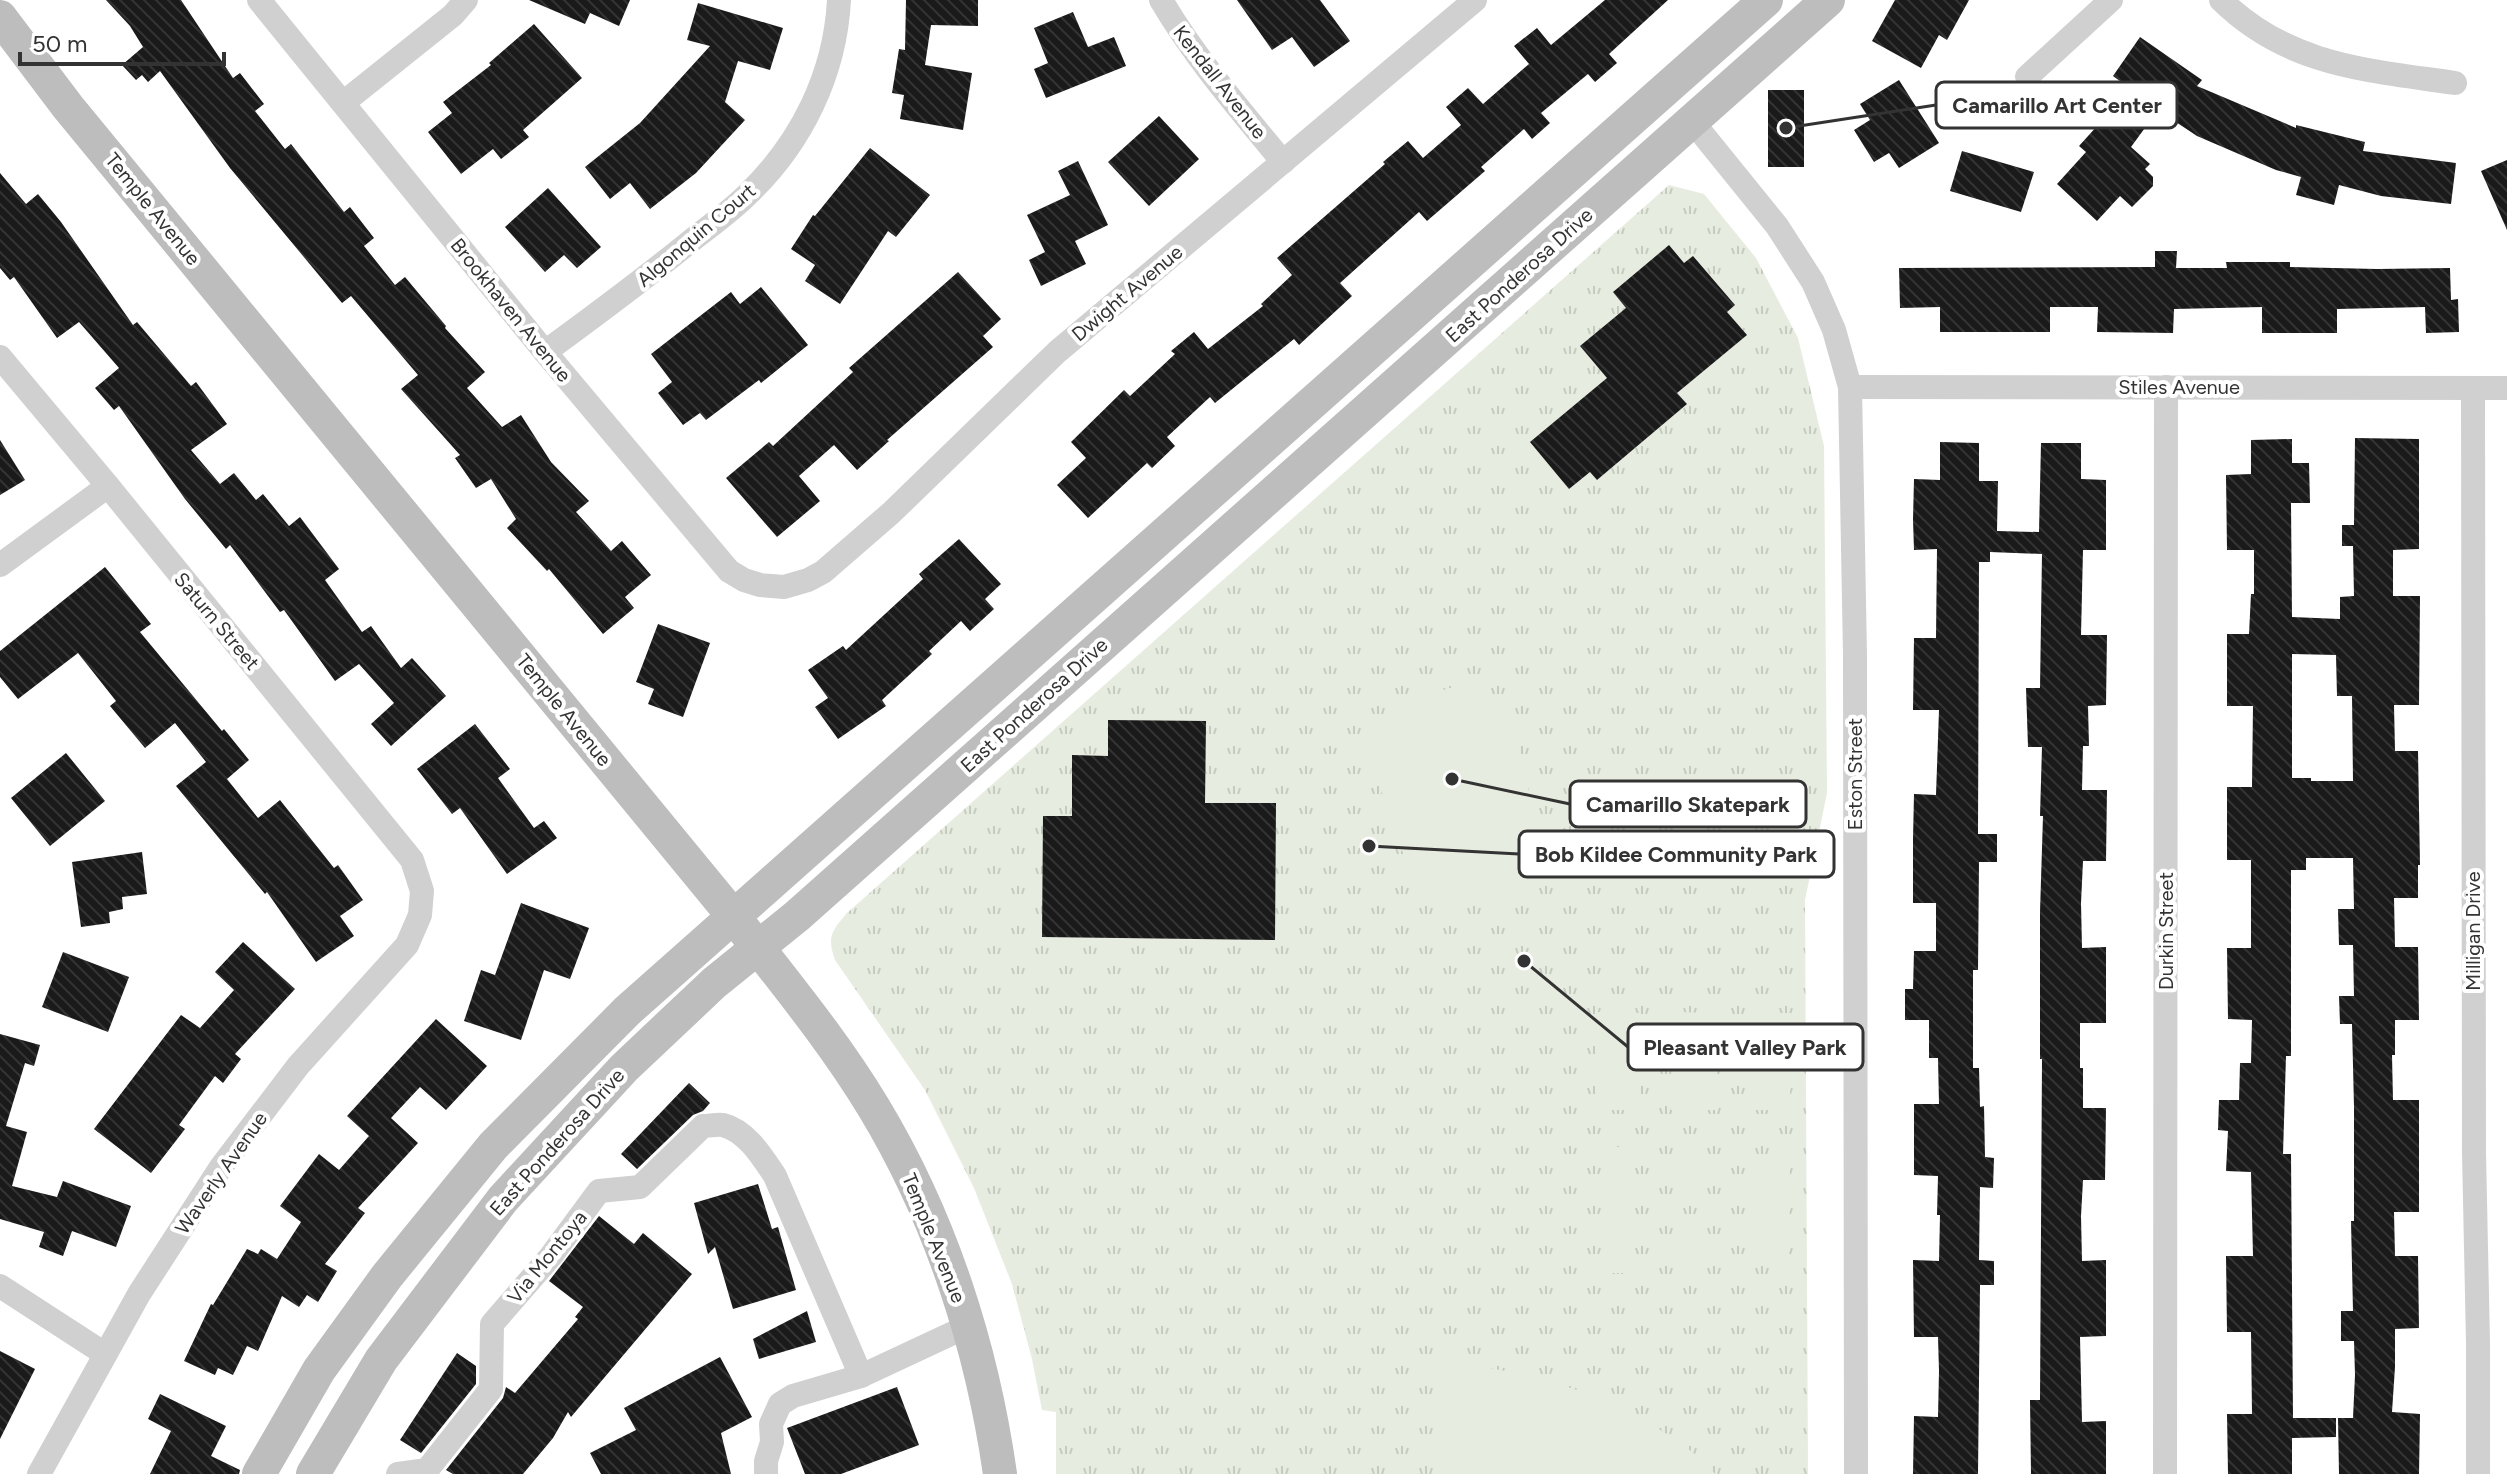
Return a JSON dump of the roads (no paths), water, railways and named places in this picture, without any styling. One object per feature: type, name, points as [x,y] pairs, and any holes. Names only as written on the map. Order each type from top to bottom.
[{"type":"main road","name":"East Ponderosa Drive","points":[[259,1474],[327,1358],[387,1276],[493,1146],[627,1011],[1766,0]]},
{"type":"main road","name":"East Ponderosa Drive","points":[[313,1474],[381,1360],[503,1199],[624,1068],[714,983],[759,949],[1828,0]]},
{"type":"main road","name":"Temple Avenue","points":[[0,17],[68,107],[734,917],[835,1048],[875,1109],[925,1206],[952,1274],[993,1425],[1000,1474]]},
{"type":"main road","points":[[1665,88],[1692,121]]},
{"type":"street","name":"Brookhaven Avenue","points":[[259,0],[545,352],[729,571],[760,585],[784,587]]},
{"type":"street","points":[[343,103],[453,15],[466,0]]},
{"type":"street","name":"Algonquin Court","points":[[545,352],[640,282],[745,197],[766,176],[793,140],[815,100],[834,43],[839,0]]},
{"type":"street","name":"Kendall Avenue","points":[[1161,0],[1238,107],[1283,162]]},
{"type":"street","name":"Dwight Avenue","points":[[784,587],[823,572],[891,513],[1057,352],[1475,0]]},
{"type":"street","points":[[2027,77],[2111,0]]},
{"type":"street","points":[[2221,0],[2249,24],[2272,38],[2321,60],[2347,67],[2455,83]]},
{"type":"street","name":"Eston Street","points":[[1692,121],[1777,226],[1813,282],[1834,330],[1850,387],[1855,654],[1856,1474]]},
{"type":"street","name":"Saturn Street","points":[[0,357],[412,860],[422,891]]},
{"type":"street","name":"Stiles Avenue","points":[[1850,387],[2507,388]]},
{"type":"street","name":"Durkin Street","points":[[2165,1474],[2166,387]]},
{"type":"street","name":"Milligan Drive","points":[[2473,389],[2474,1137],[2478,1474]]},
{"type":"street","points":[[0,565],[108,486]]},
{"type":"street","name":"Waverly Avenue","points":[[39,1474],[139,1294],[221,1167],[298,1066],[407,945],[420,915],[422,891]]},
{"type":"street","name":"Via Montoya","points":[[398,1474],[427,1470],[491,1389],[492,1324],[551,1256],[599,1191],[640,1187],[703,1126],[723,1125],[737,1132],[757,1149],[775,1176],[861,1376]]},
{"type":"street","points":[[0,1286],[105,1354]]},
{"type":"street","points":[[766,1474],[772,1442],[771,1424],[780,1404],[793,1396],[861,1376],[968,1326]]},
{"type":"place","name":"Camarillo Art Center","points":[[1786,128]]},
{"type":"place","name":"Camarillo Skatepark","points":[[1452,779]]},
{"type":"place","name":"Bob Kildee Community Park","points":[[1369,846]]},
{"type":"place","name":"Pleasant Valley Park","points":[[1524,961]]}]
